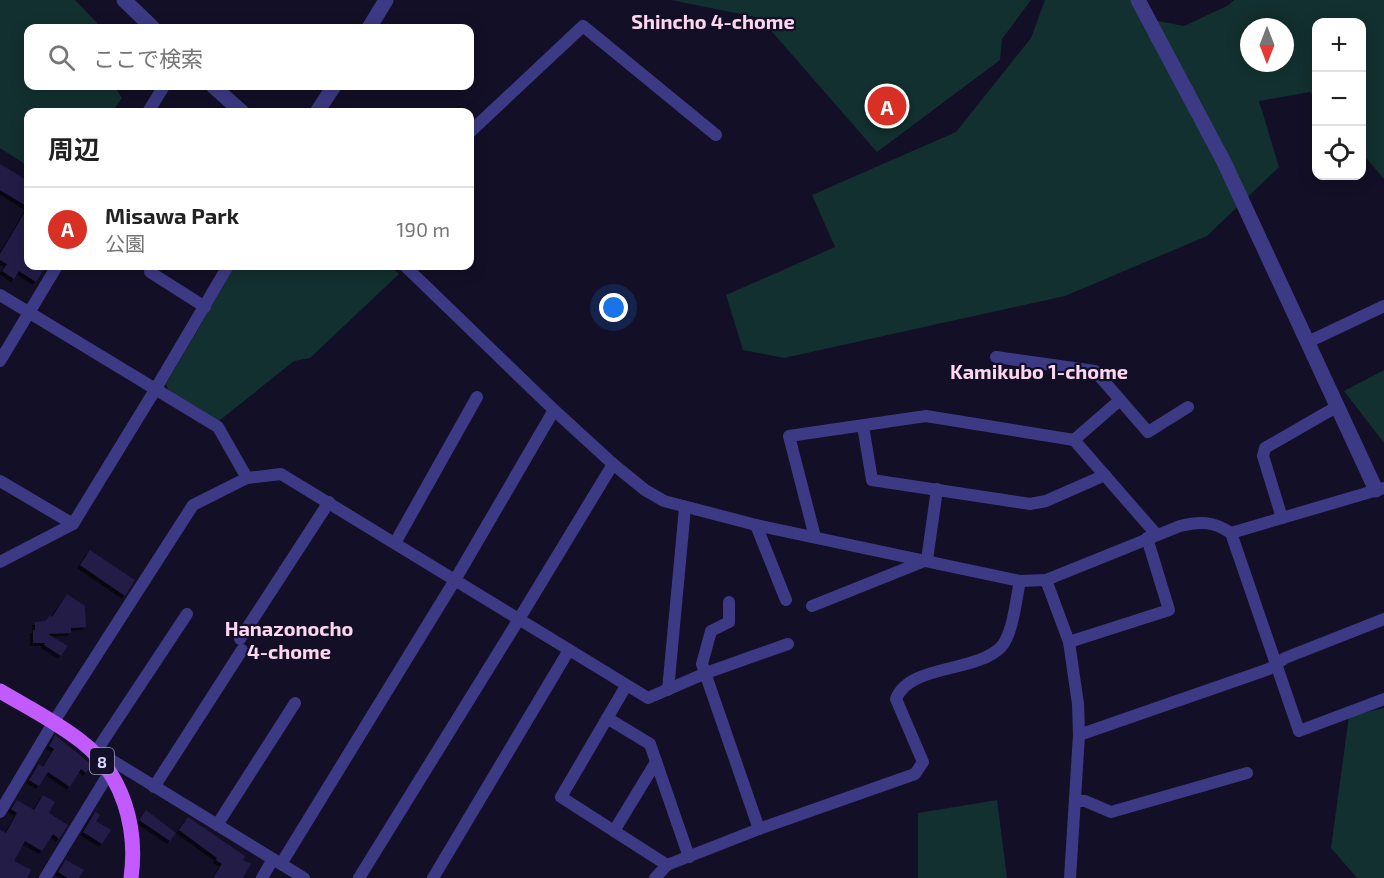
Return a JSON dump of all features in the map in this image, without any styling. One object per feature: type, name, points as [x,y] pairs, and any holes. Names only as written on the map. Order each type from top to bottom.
[{"type":"main road","name":"8","points":[[0,691],[81,741],[103,764],[122,796],[130,818],[134,848],[131,878]]},
{"type":"street","points":[[124,0],[149,24]]},
{"type":"street","points":[[371,24],[386,0]]},
{"type":"street","points":[[1138,0],[1224,162],[1338,406],[1380,489],[1231,533]]},
{"type":"street","points":[[474,128],[583,26],[716,135]]},
{"type":"street","points":[[150,108],[162,90]]},
{"type":"street","points":[[217,90],[238,108]]},
{"type":"street","points":[[320,108],[331,90]]},
{"type":"street","points":[[0,361],[55,270]]},
{"type":"street","points":[[0,562],[73,524],[226,270]]},
{"type":"street","points":[[409,270],[613,464],[645,490],[664,501],[756,525],[1020,581],[1046,580],[1152,536],[1196,522],[1219,525],[1231,533],[1299,731],[1384,699]]},
{"type":"street","points":[[150,272],[205,307]]},
{"type":"street","points":[[0,295],[218,427],[247,478]]},
{"type":"street","points":[[1308,342],[1384,306]]},
{"type":"street","points":[[996,357],[1095,371],[1148,432],[1188,407]]},
{"type":"street","points":[[395,543],[477,397]]},
{"type":"street","points":[[1074,440],[1120,400]]},
{"type":"street","points":[[1282,518],[1263,456],[1264,448],[1338,406]]},
{"type":"street","points":[[262,878],[277,862],[455,580],[554,410]]},
{"type":"street","points":[[815,537],[789,436],[926,416],[1074,440],[1105,475],[1152,536],[1169,610],[1069,642]]},
{"type":"street","points":[[862,426],[872,480],[1030,504],[1046,501],[1105,475]]},
{"type":"street","points":[[359,878],[613,464]]},
{"type":"street","points":[[0,812],[53,723],[193,505],[247,478],[281,474],[648,698],[706,673],[788,644]]},
{"type":"street","points":[[0,481],[73,524]]},
{"type":"street","points":[[927,560],[937,489]]},
{"type":"street","points":[[154,787],[328,502]]},
{"type":"street","points":[[668,690],[685,508]]},
{"type":"street","points":[[756,525],[786,600]]},
{"type":"street","points":[[812,606],[927,560]]},
{"type":"street","points":[[1046,580],[1069,642],[1078,704],[1079,735],[1070,878]]},
{"type":"street","points":[[655,878],[667,865],[759,829],[915,774],[923,762],[896,699],[900,690],[911,681],[984,658],[1000,649],[1007,638],[1020,581]]},
{"type":"street","points":[[729,602],[729,622],[711,631],[702,664],[759,829]]},
{"type":"street","points":[[45,878],[103,764],[187,614]]},
{"type":"street","points":[[1079,735],[1269,669],[1285,658],[1384,619]]},
{"type":"street","points":[[433,878],[569,650]]},
{"type":"street","points":[[626,686],[561,797],[667,865]]},
{"type":"street","points":[[218,825],[295,703]]},
{"type":"street","points":[[607,718],[650,744],[689,857]]},
{"type":"street","points":[[103,764],[113,762],[304,878]]},
{"type":"street","points":[[614,831],[656,762]]},
{"type":"street","points":[[1075,801],[1085,801],[1111,812],[1247,773]]},
{"type":"green space","points":[[0,0],[75,0],[97,24],[24,24],[24,90],[117,90],[122,98],[115,108],[24,108],[24,163],[0,148]]},
{"type":"green space","points":[[671,0],[1031,0],[1002,39],[1000,60],[877,152],[760,18]]},
{"type":"green space","points":[[1045,0],[1135,0],[1153,20],[1184,26],[1227,6],[1234,0],[1384,0],[1384,179],[1366,158],[1366,18],[1312,18],[1312,94],[1310,92],[1259,101],[1279,167],[1207,236],[1065,296],[784,358],[743,350],[726,295],[835,247],[812,195],[956,132],[1031,38]]},
{"type":"green space","points":[[233,270],[394,270],[399,274],[310,358],[294,361],[219,421],[169,391],[166,384]]},
{"type":"green space","points":[[1384,370],[1384,443],[1344,391]]},
{"type":"green space","points":[[1384,708],[1384,878],[1357,878],[1331,848],[1349,716]]},
{"type":"green space","points":[[997,800],[1007,878],[918,878],[918,813]]},
{"type":"building","points":[[0,164],[24,179],[24,205],[0,190]]},
{"type":"building","points":[[24,214],[24,270],[44,270],[36,282],[19,271],[14,279],[2,271],[7,264],[0,260],[0,254]]},
{"type":"building","points":[[90,550],[135,580],[125,596],[80,565]]},
{"type":"building","points":[[67,594],[85,606],[86,627],[71,628],[71,633],[48,634],[68,646],[61,656],[44,645],[45,643],[33,643],[33,630],[35,630],[35,622],[45,621],[50,615],[52,617]]},
{"type":"building","points":[[55,735],[92,765],[86,773],[81,769],[70,787],[48,772],[39,786],[29,780],[39,764],[43,767],[54,749],[49,746]]},
{"type":"building","points":[[43,795],[55,802],[49,813],[68,825],[59,839],[53,834],[42,851],[25,841],[14,861],[31,870],[27,878],[0,878],[0,830],[6,833],[17,813],[11,809],[17,800],[34,810]]},
{"type":"building","points":[[98,807],[96,812],[100,815],[96,821],[111,830],[102,844],[83,832]]},
{"type":"building","points":[[146,810],[176,833],[170,841],[139,820]]},
{"type":"building","points":[[188,817],[245,856],[243,860],[251,864],[243,878],[213,878],[222,864],[179,830]]},
{"type":"building","points":[[66,860],[84,870],[79,878],[68,878],[58,872]]},
{"type":"place","name":"Misawa Park","points":[[887,106]]},
{"type":"district","name":"Shincho 4-chome","points":[[713,21]]},
{"type":"district","name":"Kamikubo 1-chome","points":[[1039,371]]},
{"type":"district","name":"Hanazonocho 4-chome","points":[[289,640]]}]
